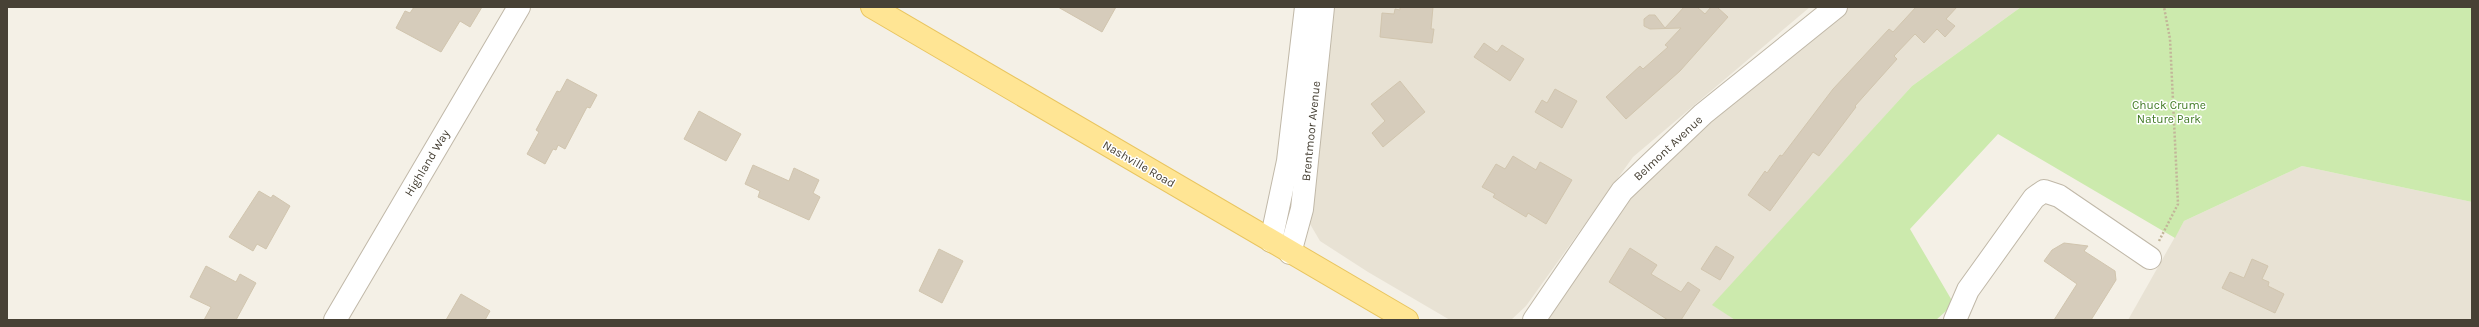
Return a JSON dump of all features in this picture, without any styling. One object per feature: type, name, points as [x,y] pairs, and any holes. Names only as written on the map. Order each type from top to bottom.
[{"type":"main road","name":"Nashville Road","points":[[872,7],[1290,253],[1407,320]]},
{"type":"street","name":"Highland Way","points":[[335,320],[520,7]]},
{"type":"street","name":"Brentmoor Avenue","points":[[1270,241],[1288,161],[1306,7]]},
{"type":"street","name":"Brentmoor Avenue","points":[[1290,253],[1302,209],[1323,7]]},
{"type":"street","name":"Belmont Avenue","points":[[1534,320],[1622,191],[1703,114],[1836,7]]},
{"type":"street","points":[[1955,320],[1968,290],[2034,198],[2044,191],[2060,196],[2150,258]]},
{"type":"path","points":[[2150,258],[2178,204],[2170,39],[2164,7]]},
{"type":"shaded area","points":[[1330,7],[1810,7],[1633,157],[1526,306],[1511,320],[1450,320],[1368,272],[1320,241],[1310,224],[1307,204]]},
{"type":"shaded area","points":[[1841,7],[2021,7],[1912,86],[1713,305],[1735,320],[1540,320],[1625,192]]},
{"type":"shaded area","points":[[2302,166],[2472,202],[2472,320],[2128,320],[2184,221]]},
{"type":"green space","name":"Chuck Crume Nature Park","points":[[2021,7],[2472,7],[2472,202],[2302,166],[2184,221],[2175,238],[1998,134],[1910,229],[1954,304],[1936,320],[1735,320],[1712,305],[1912,86]]},
{"type":"building","points":[[414,7],[482,7],[470,27],[460,21],[441,52],[396,28],[405,11],[410,13]]},
{"type":"building","points":[[1058,7],[1116,7],[1102,32]]},
{"type":"building","points":[[1400,7],[1433,7],[1431,29],[1434,29],[1432,43],[1380,37],[1382,13],[1394,14],[1395,9],[1400,10]]},
{"type":"building","points":[[1684,7],[1697,7],[1705,14],[1711,7],[1717,7],[1728,17],[1680,71],[1626,119],[1606,97],[1640,66],[1643,69],[1668,47],[1665,45],[1681,28],[1650,29],[1644,26],[1644,19],[1649,15],[1655,15],[1665,28]]},
{"type":"building","points":[[1916,7],[1957,7],[1946,19],[1955,26],[1945,37],[1937,29],[1924,43],[1915,34],[1894,56],[1897,59],[1855,106],[1856,107],[1819,156],[1813,152],[1770,211],[1748,195],[1765,171],[1767,173],[1780,155],[1782,156],[1833,89],[1889,29],[1893,32]]},
{"type":"building","points":[[1484,43],[1497,52],[1502,45],[1524,59],[1510,81],[1474,57]]},
{"type":"building","points":[[567,79],[597,95],[590,108],[587,107],[565,149],[558,145],[556,150],[553,149],[545,164],[527,154],[539,132],[536,130],[557,91],[560,92]]},
{"type":"building","points":[[1400,81],[1425,112],[1383,147],[1372,133],[1385,121],[1371,104]]},
{"type":"building","points":[[1555,89],[1577,101],[1562,128],[1535,112],[1542,100],[1547,103]]},
{"type":"building","points":[[699,111],[741,134],[726,161],[684,139]]},
{"type":"building","points":[[1513,156],[1536,170],[1540,162],[1572,180],[1546,224],[1528,213],[1526,217],[1493,197],[1495,194],[1482,187],[1496,164],[1505,169]]},
{"type":"building","points":[[753,165],[789,181],[794,168],[819,180],[813,193],[820,197],[809,220],[758,197],[760,191],[745,184]]},
{"type":"building","points":[[259,191],[271,198],[273,195],[290,206],[266,249],[257,244],[253,251],[229,237]]},
{"type":"building","points":[[2064,243],[2088,246],[2084,251],[2115,271],[2116,280],[2091,320],[2054,320],[2077,284],[2044,261],[2052,250]]},
{"type":"building","points":[[1716,246],[1734,257],[1720,280],[1701,269]]},
{"type":"building","points":[[1630,248],[1657,265],[1651,274],[1681,292],[1688,282],[1700,290],[1681,320],[1668,320],[1609,282]]},
{"type":"building","points":[[939,249],[963,261],[942,303],[919,291]]},
{"type":"building","points":[[2252,259],[2268,266],[2262,279],[2269,282],[2268,286],[2284,294],[2275,313],[2222,288],[2230,272],[2244,278]]},
{"type":"building","points":[[206,266],[236,282],[240,274],[256,283],[236,320],[204,320],[211,307],[190,297]]},
{"type":"building","points":[[461,294],[490,311],[485,320],[446,320]]}]
